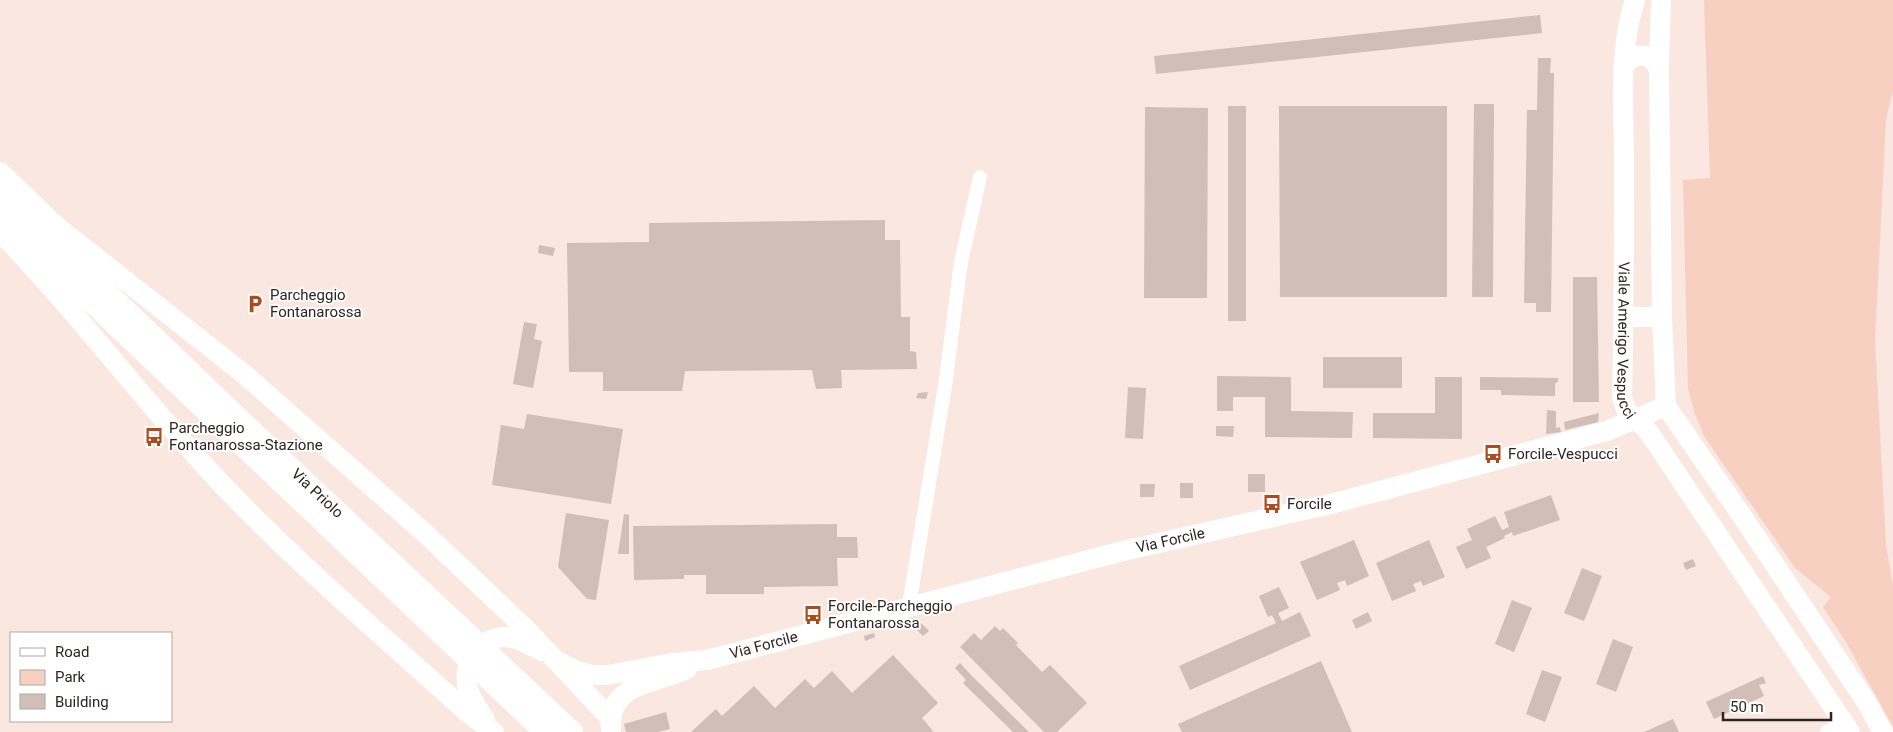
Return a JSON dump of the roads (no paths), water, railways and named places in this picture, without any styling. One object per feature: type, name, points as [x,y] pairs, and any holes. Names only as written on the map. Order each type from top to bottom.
[{"type":"main road","name":"Via Priolo","points":[[0,190],[276,454],[572,732]]},
{"type":"main road","name":"Via Priolo","points":[[0,215],[545,732]]},
{"type":"street","name":"Viale Amerigo Vespucci","points":[[1635,0],[1629,20],[1624,64],[1624,317],[1622,397],[1626,409],[1652,436],[1847,726]]},
{"type":"street","points":[[1662,0],[1659,69],[1662,317],[1666,406],[1867,703],[1883,732]]},
{"type":"street","points":[[1624,64],[1630,58],[1639,55],[1648,56],[1655,61],[1659,69]]},
{"type":"street","points":[[0,172],[55,224],[244,374],[427,536],[529,632],[603,719],[612,712],[616,702],[628,689],[674,676],[707,660]]},
{"type":"street","points":[[909,606],[944,389],[961,262],[980,176]]},
{"type":"street","points":[[0,232],[54,290],[228,491],[351,607],[468,713],[492,730]]},
{"type":"street","points":[[1624,317],[1662,317]]},
{"type":"street","name":"Via Forcile","points":[[707,660],[1123,551],[1327,505],[1607,431],[1633,418],[1666,406]]},
{"type":"street","points":[[1717,534],[1742,516]]},
{"type":"street","points":[[492,730],[468,690],[466,678],[469,663],[474,652],[493,639],[513,638],[576,671],[593,675],[672,663],[707,660]]},
{"type":"street","points":[[1827,732],[1847,726],[1867,703]]},
{"type":"place","name":"Parcheggio Fontanarossa","points":[[255,304]]},
{"type":"place","name":"Parcheggio Fontanarossa-Stazione","points":[[154,437]]},
{"type":"place","name":"Forcile-Vespucci","points":[[1493,454]]},
{"type":"place","name":"Forcile","points":[[1272,504]]},
{"type":"place","name":"Forcile-Parcheggio Fontanarossa","points":[[813,615]]}]
